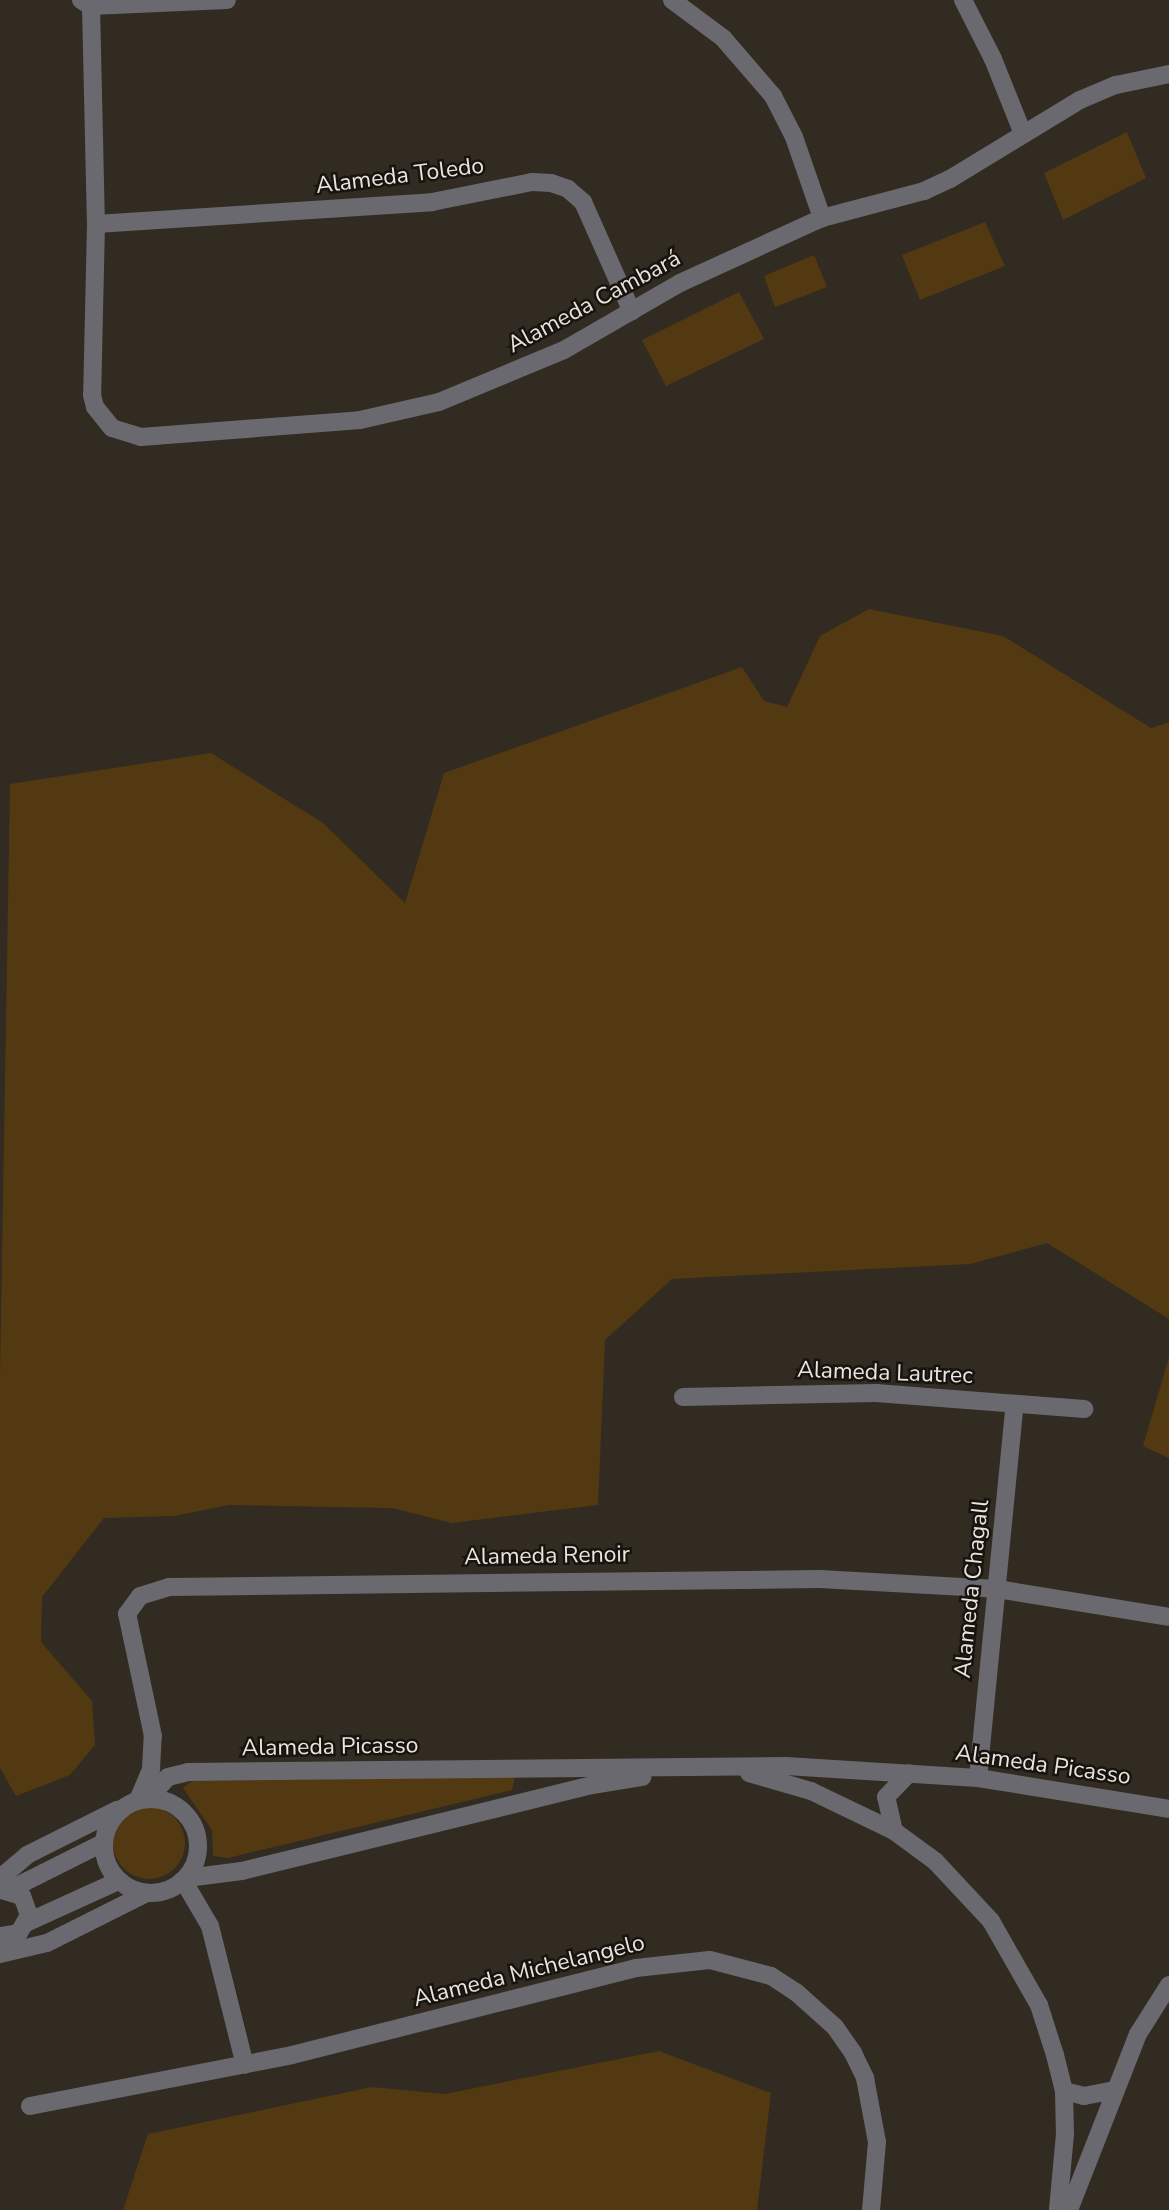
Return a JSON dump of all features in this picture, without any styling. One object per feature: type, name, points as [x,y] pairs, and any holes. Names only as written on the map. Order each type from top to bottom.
[{"type":"street","points":[[86,3],[227,0]]},
{"type":"street","points":[[963,0],[993,59],[1023,134]]},
{"type":"street","points":[[676,1],[723,38],[773,96],[794,137],[822,218]]},
{"type":"street","name":"Alameda Cambará","points":[[86,3],[96,224],[92,394],[95,407],[112,428],[141,437],[396,415],[439,402],[538,361],[632,312],[680,283],[822,218],[924,191],[977,165],[1023,134],[1116,85],[1169,74]]},
{"type":"street","name":"Alameda Toledo","points":[[96,224],[432,202],[532,182],[551,183],[568,189],[583,202],[632,312]]},
{"type":"street","name":"Alameda Lautrec","points":[[683,1397],[876,1393],[1084,1409]]},
{"type":"street","name":"Alameda Chagall","points":[[978,1778],[1015,1404]]},
{"type":"street","name":"Alameda Renoir","points":[[137,1802],[151,1769],[153,1736],[127,1614],[140,1596],[161,1589],[715,1578],[820,1579],[997,1589],[1169,1617]]},
{"type":"street","name":"Alameda Picasso","points":[[103,1843],[113,1817],[169,1777],[188,1772],[522,1768],[736,1769],[827,1766],[978,1778],[1169,1810]]},
{"type":"street","points":[[522,1768],[530,1786],[524,1801]]},
{"type":"street","name":"Alameda Picasso","points":[[0,1955],[47,1942],[145,1894],[167,1891],[185,1879],[242,1871],[524,1801],[691,1769]]},
{"type":"street","name":"Alameda Picasso","points":[[736,1769],[811,1791],[894,1831],[960,1885],[1018,1962],[1039,2005],[1064,2091],[1058,2210]]},
{"type":"street","points":[[894,1831],[886,1797],[909,1773]]},
{"type":"street","points":[[137,1802],[167,1801],[190,1819],[198,1847],[185,1879],[210,1926],[245,2065]]},
{"type":"street","name":"Alameda Picasso","points":[[3,1886],[27,1856],[137,1802]]},
{"type":"street","points":[[3,1886],[103,1843],[104,1857],[118,1881],[145,1894]]},
{"type":"street","points":[[0,1936],[19,1933],[28,1922],[118,1881]]},
{"type":"street","points":[[3,1886],[26,1902],[28,1922]]},
{"type":"street","name":"Alameda Michelangelo","points":[[30,2106],[245,2065],[636,1968],[679,1960],[738,1964],[797,1993],[835,2027],[853,2053],[865,2078],[877,2142],[870,2210]]},
{"type":"street","points":[[1069,2210],[1138,2034],[1169,1985]]},
{"type":"street","points":[[1064,2091],[1084,2096],[1114,2090]]},
{"type":"shaded area","points":[[1127,132],[1146,178],[1063,220],[1044,173]]},
{"type":"shaded area","points":[[985,222],[1005,266],[920,300],[902,255]]},
{"type":"shaded area","points":[[814,255],[827,287],[775,307],[764,276]]},
{"type":"shaded area","points":[[739,292],[764,339],[666,386],[642,340]]},
{"type":"shaded area","points":[[869,609],[1003,636],[1151,728],[1169,722],[1169,1319],[1047,1243],[970,1264],[672,1279],[605,1340],[598,1505],[452,1523],[392,1508],[229,1505],[174,1516],[104,1518],[42,1597],[41,1642],[92,1701],[95,1745],[70,1775],[16,1796],[0,1768],[0,1376],[10,784],[211,753],[323,823],[405,903],[444,773],[742,667],[764,701],[787,707],[820,636]]},
{"type":"shaded area","points":[[1169,1357],[1169,1458],[1143,1446]]},
{"type":"shaded area","points":[[515,1777],[512,1790],[228,1858],[213,1856],[212,1830],[183,1788],[192,1781]]},
{"type":"shaded area","points":[[149,1807],[169,1813],[179,1823],[185,1843],[179,1863],[169,1873],[149,1879],[129,1873],[119,1863],[113,1843],[119,1823],[129,1813]]},
{"type":"shaded area","points":[[659,2051],[771,2093],[757,2210],[123,2210],[148,2134],[372,2087],[445,2094]]}]
